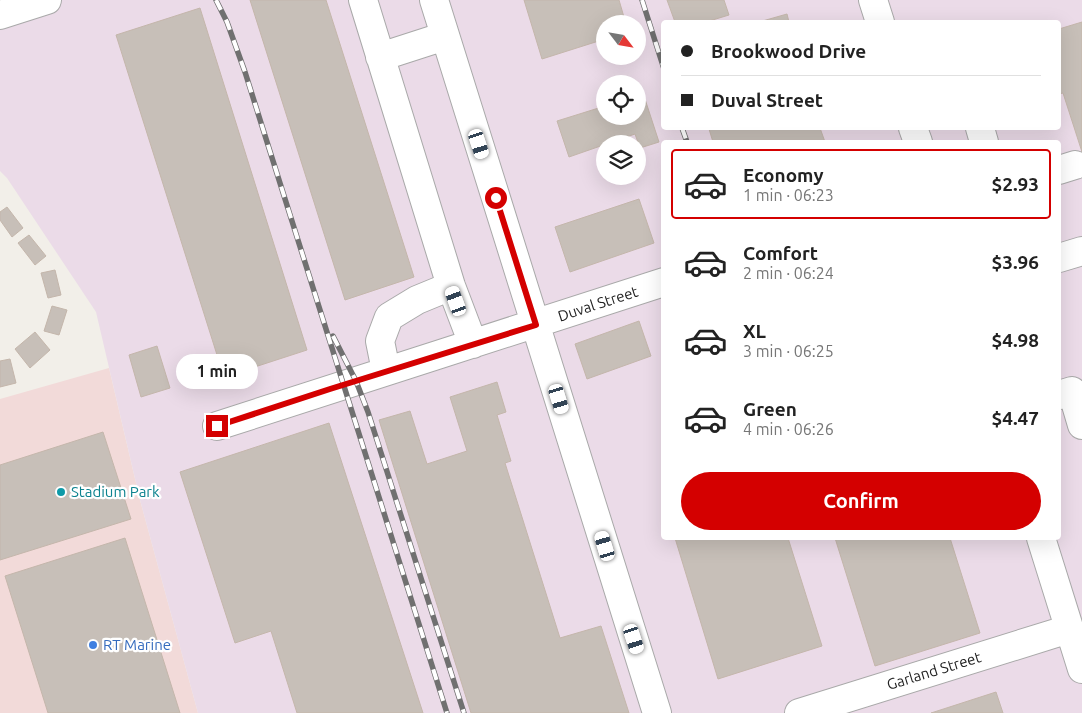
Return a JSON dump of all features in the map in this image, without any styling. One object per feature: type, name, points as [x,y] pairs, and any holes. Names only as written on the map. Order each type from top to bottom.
[{"type":"street","points":[[0,15],[47,0]]},
{"type":"street","points":[[363,0],[451,286],[473,344]]},
{"type":"street","points":[[434,0],[657,713]]},
{"type":"street","points":[[872,0],[879,20]]},
{"type":"street","points":[[380,57],[445,36]]},
{"type":"street","points":[[1061,257],[1082,251]]},
{"type":"street","name":"Duval Street","points":[[217,426],[536,325],[661,283]]},
{"type":"street","points":[[386,372],[380,341],[389,317],[417,300],[451,286]]},
{"type":"street","points":[[1061,394],[1072,391],[1082,425]]},
{"type":"street","points":[[1042,540],[1082,669]]},
{"type":"street","name":"Garland Street","points":[[799,713],[1069,629]]},
{"type":"shaded area","points":[[0,0],[1082,0],[1082,713],[198,713],[140,500],[96,312],[7,178],[0,171]]},
{"type":"shaded area","points":[[109,368],[140,500],[198,713],[0,713],[0,399]]},
{"type":"building","points":[[250,0],[326,0],[414,277],[345,300]]},
{"type":"building","points":[[524,0],[619,0],[623,15],[596,15],[596,42],[542,59]]},
{"type":"building","points":[[667,0],[724,0],[729,15],[713,20],[674,20]]},
{"type":"building","points":[[200,8],[307,350],[224,377],[116,35]]},
{"type":"building","points":[[787,14],[788,20],[766,20]]},
{"type":"building","points":[[1082,22],[1082,152],[1063,93],[1061,94],[1061,28]]},
{"type":"building","points":[[646,102],[659,142],[646,146],[646,135],[596,135],[596,148],[569,157],[557,121],[596,109],[596,125],[646,125]]},
{"type":"building","points":[[709,130],[821,130],[824,140],[712,140]]},
{"type":"building","points":[[639,199],[654,243],[570,272],[555,227]]},
{"type":"building","points":[[7,207],[23,228],[12,237],[0,220],[0,212]]},
{"type":"building","points":[[29,235],[46,256],[35,265],[18,243]]},
{"type":"building","points":[[55,270],[61,295],[48,298],[41,273]]},
{"type":"building","points":[[52,306],[67,310],[59,335],[44,331]]},
{"type":"building","points":[[639,321],[651,356],[587,379],[575,344]]},
{"type":"building","points":[[35,332],[50,350],[30,368],[15,349]]},
{"type":"building","points":[[157,346],[170,388],[141,397],[129,355]]},
{"type":"building","points":[[10,359],[16,383],[0,387],[0,361]]},
{"type":"building","points":[[497,382],[506,412],[497,415],[511,461],[505,463],[560,638],[601,626],[629,713],[471,713],[379,420],[410,411],[427,464],[467,451],[450,397]]},
{"type":"building","points":[[329,423],[423,713],[297,713],[271,631],[235,643],[180,472]]},
{"type":"building","name":"Stadium Park","points":[[103,432],[131,519],[0,560],[0,465]]},
{"type":"building","name":"RT Marine","points":[[125,538],[180,713],[48,713],[5,576]]},
{"type":"building","points":[[676,540],[789,540],[822,646],[718,679]]},
{"type":"building","points":[[836,540],[951,540],[980,633],[875,666]]},
{"type":"building","points":[[996,692],[1003,713],[931,713]]},
{"type":"railway","points":[[216,0],[227,22],[245,72],[447,713]]},
{"type":"railway","points":[[642,0],[661,60]]},
{"type":"railway","points":[[683,130],[686,140]]},
{"type":"railway","points":[[333,336],[356,381],[368,412],[464,713]]},
{"type":"place","name":"Stadium Park","points":[[61,492]]},
{"type":"place","name":"RT Marine","points":[[93,645]]},
{"type":"route","points":[[217,426],[536,325],[496,198]]}]
